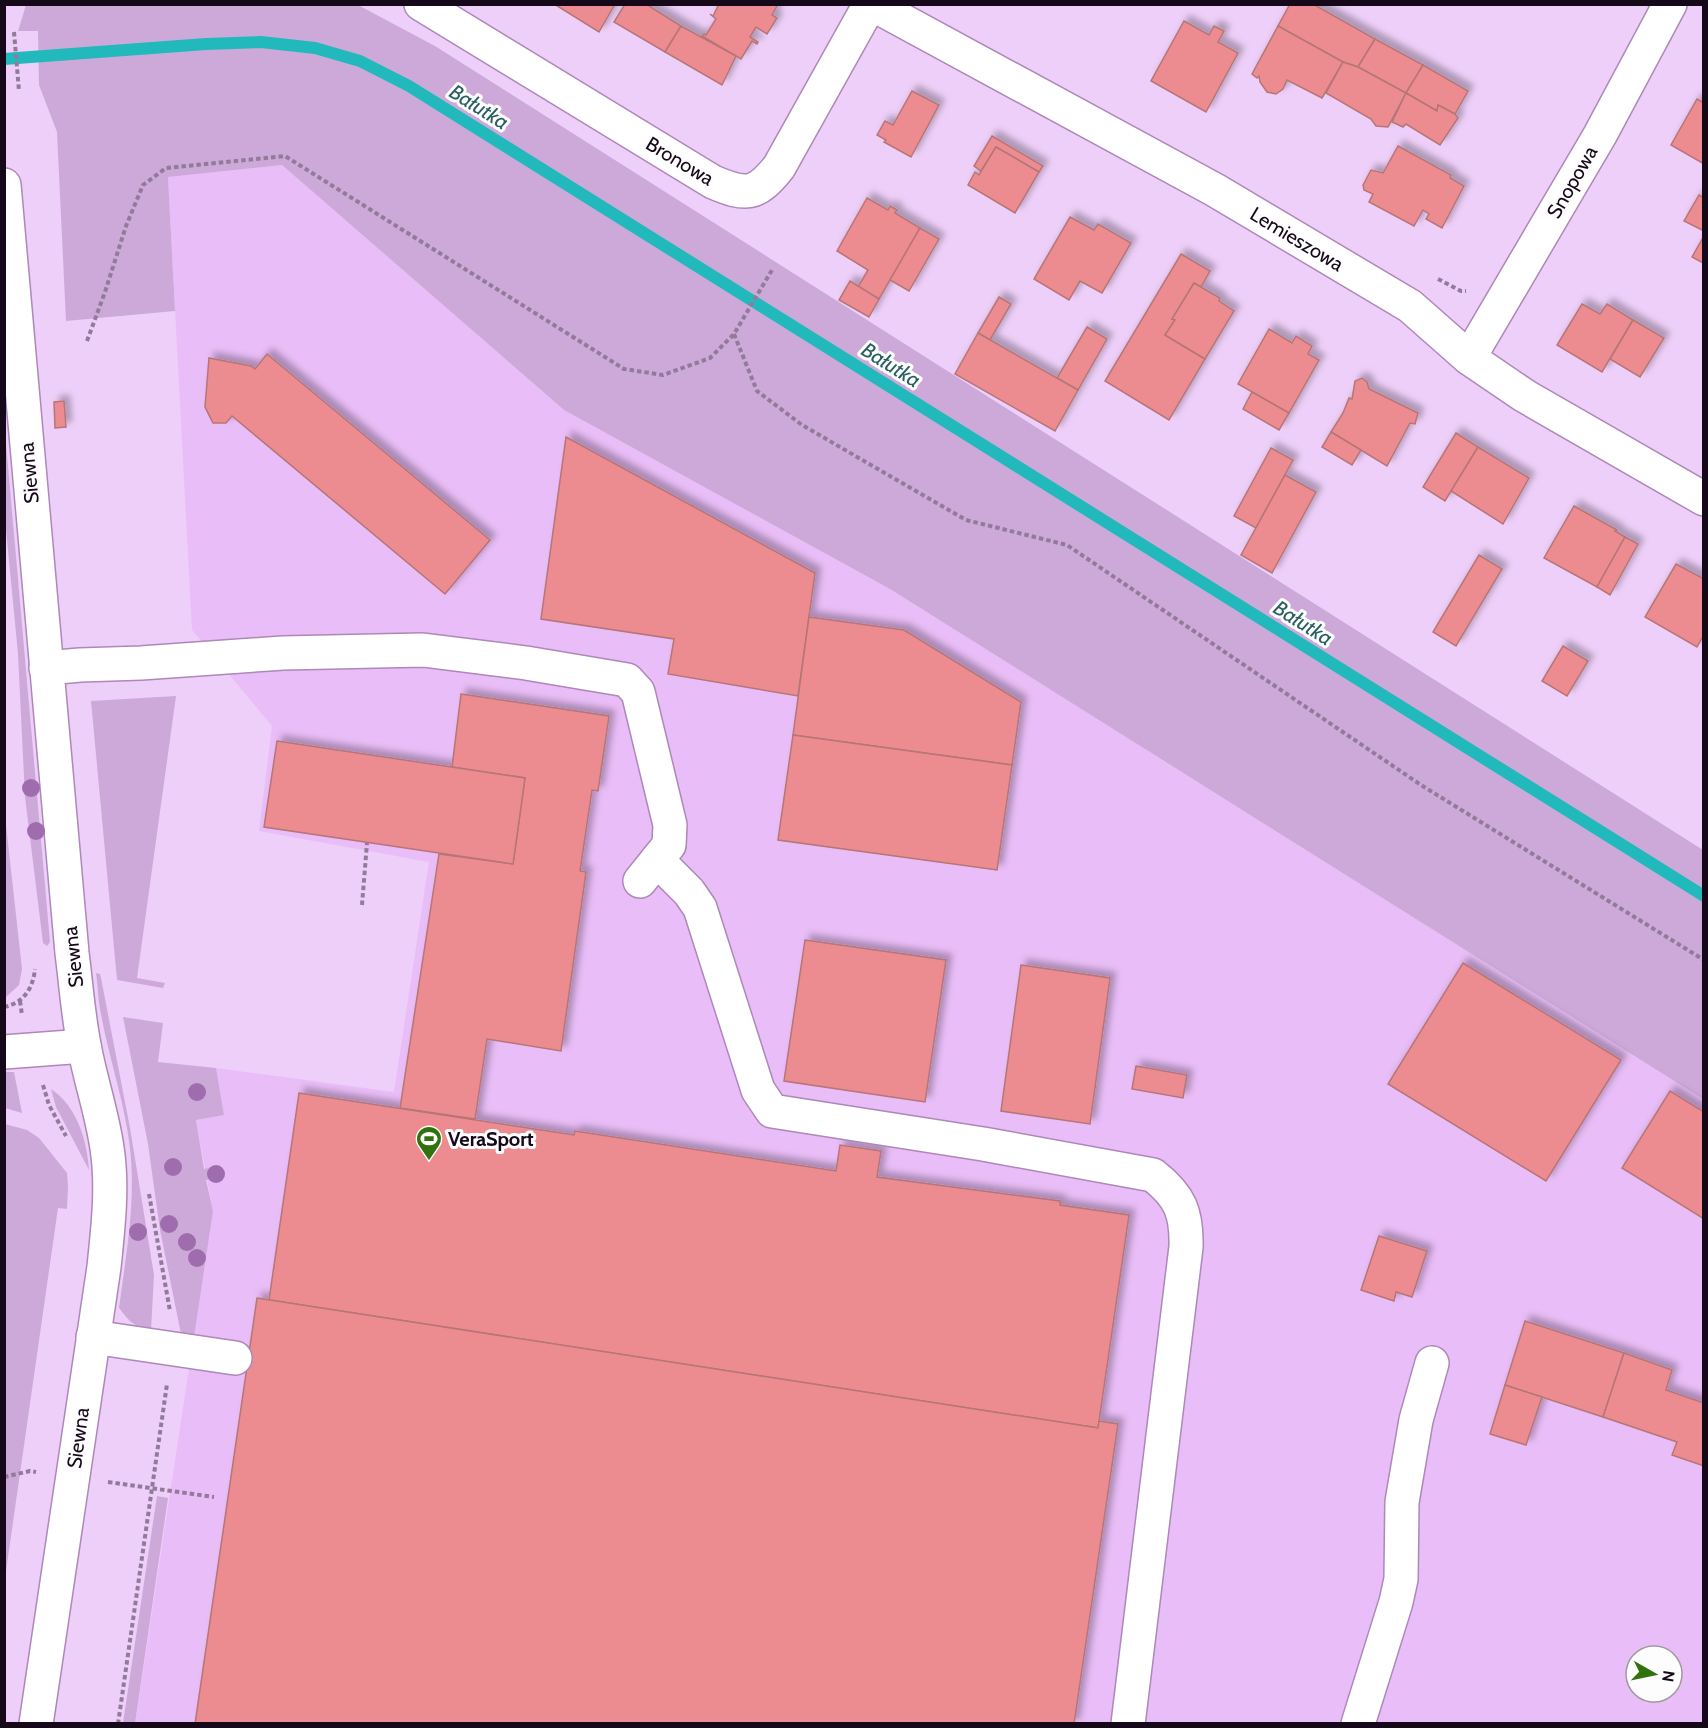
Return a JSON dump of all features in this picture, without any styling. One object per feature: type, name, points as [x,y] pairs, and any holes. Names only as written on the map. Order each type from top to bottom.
[{"type":"street","name":"Bronowa","points":[[421,4],[713,182],[741,193],[752,191],[767,182],[779,167],[871,4]]},
{"type":"street","name":"Lemieszowa","points":[[871,4],[1236,202],[1410,306],[1469,358],[1525,396],[1704,500]]},
{"type":"street","name":"Snopowa","points":[[1469,358],[1600,135],[1671,4]]},
{"type":"street","name":"Siewna","points":[[4,185],[72,953],[84,1046],[107,1148],[109,1176],[109,1214],[104,1267],[36,1724]]},
{"type":"street","points":[[46,669],[80,664],[141,663],[283,653],[423,650],[526,663],[627,680],[638,692],[670,825],[669,845],[649,870],[689,892],[700,908],[758,1090],[772,1111],[983,1144],[1153,1175],[1167,1186],[1178,1200],[1187,1224],[1186,1247],[1128,1724]]},
{"type":"street","points":[[4,1052],[84,1046]]},
{"type":"street","points":[[93,1337],[235,1358]]},
{"type":"street","points":[[1358,1724],[1401,1579],[1402,1502],[1416,1420],[1432,1363]]},
{"type":"path","points":[[14,32],[19,91]]},
{"type":"path","points":[[87,341],[126,226],[143,185],[166,168],[285,156],[624,369],[663,375],[710,358],[734,334],[771,270]]},
{"type":"path","points":[[734,334],[757,391],[801,425],[966,520],[1067,545],[1421,785],[1704,960]]},
{"type":"path","points":[[362,904],[367,843]]},
{"type":"path","points":[[4,1007],[19,1003],[25,996],[31,986],[34,966]]},
{"type":"path","points":[[118,1724],[172,1349]]},
{"type":"path","points":[[4,1477],[20,1474]]},
{"type":"path","points":[[102,1481],[214,1497]]},
{"type":"shaded area","points":[[356,4],[435,46],[1703,850],[1703,1099],[890,589],[564,410],[282,165],[168,177],[175,311],[66,321],[57,132],[39,85],[38,31],[18,31],[26,5]]},
{"type":"shaded area","points":[[282,165],[564,410],[890,589],[1703,1099],[1703,1723],[135,1724],[213,1211],[196,1120],[224,1115],[216,1068],[394,1092],[429,862],[259,831],[272,726],[192,630],[168,177]]},
{"type":"shaded area","points":[[5,432],[50,942],[47,946],[43,943],[25,797],[18,654],[5,519]]},
{"type":"shaded area","points":[[176,696],[137,978],[165,983],[163,988],[117,980],[91,701]]},
{"type":"shaded area","points":[[5,816],[22,969],[19,985],[5,998]]},
{"type":"shaded area","points":[[96,973],[100,974],[101,978],[130,1128],[154,1275],[151,1330],[132,1323],[119,1308],[129,1228],[132,1168],[128,1131],[104,1031]]},
{"type":"shaded area","points":[[123,1017],[163,1023],[158,1062],[216,1068],[224,1115],[196,1120],[204,1169],[220,1165],[223,1178],[206,1180],[213,1211],[194,1337],[181,1334],[160,1230],[148,1144]]},
{"type":"shaded area","points":[[5,1072],[14,1072],[22,1113],[5,1108]]},
{"type":"shaded area","points":[[51,1089],[60,1096],[74,1114],[83,1136],[89,1170],[56,1107]]},
{"type":"shaded area","points":[[5,1124],[27,1130],[39,1138],[67,1173],[68,1187],[67,1209],[58,1208],[5,1578]]},
{"type":"shaded area","points":[[157,1496],[168,1498],[135,1723],[123,1723]]},
{"type":"building","points":[[554,4],[615,4],[599,32]]},
{"type":"building","points":[[625,4],[646,4],[681,26],[665,52],[614,22]]},
{"type":"building","points":[[719,4],[778,4],[772,15],[777,18],[767,34],[756,27],[750,37],[758,42],[757,44],[752,41],[741,59],[702,36],[706,35],[716,19],[710,14],[713,16]]},
{"type":"building","points":[[1290,4],[1313,4],[1375,39],[1358,67],[1343,62],[1278,26]]},
{"type":"building","points":[[1184,21],[1209,35],[1214,26],[1224,31],[1218,42],[1238,53],[1206,112],[1151,81]]},
{"type":"building","points":[[681,26],[736,56],[722,85],[665,52]]},
{"type":"building","points":[[1278,26],[1343,62],[1322,98],[1287,80],[1283,89],[1276,94],[1267,92],[1259,76],[1257,78],[1252,74]]},
{"type":"building","points":[[1375,39],[1423,65],[1406,93],[1358,67]]},
{"type":"building","points":[[1343,62],[1358,67],[1406,93],[1388,127],[1376,126],[1371,119],[1326,93]]},
{"type":"building","points":[[1423,65],[1468,91],[1455,114],[1438,105],[1437,111],[1406,93]]},
{"type":"building","points":[[912,91],[939,105],[911,157],[884,142],[886,140],[877,135],[885,121],[893,125]]},
{"type":"building","points":[[1406,93],[1437,111],[1438,105],[1458,118],[1440,145],[1406,124],[1403,127],[1392,122]]},
{"type":"building","points":[[1697,99],[1704,103],[1704,164],[1671,145]]},
{"type":"building","points":[[992,136],[1043,166],[1039,172],[996,147],[981,171],[974,166]]},
{"type":"building","points":[[1398,146],[1451,175],[1450,178],[1464,186],[1442,228],[1426,219],[1429,214],[1423,210],[1414,226],[1369,202],[1373,194],[1364,190],[1363,185],[1371,170],[1383,173]]},
{"type":"building","points":[[996,147],[1039,172],[1015,213],[968,185],[975,172],[979,175]]},
{"type":"building","points":[[1699,195],[1704,198],[1704,231],[1684,221]]},
{"type":"building","points":[[867,198],[888,210],[890,206],[897,210],[895,213],[920,228],[879,299],[858,287],[868,270],[837,251]]},
{"type":"building","points":[[1070,217],[1094,230],[1098,224],[1131,243],[1102,293],[1080,281],[1069,300],[1034,279]]},
{"type":"building","points":[[920,228],[939,239],[909,291],[890,280]]},
{"type":"building","points":[[1704,236],[1704,261],[1703,263],[1692,257]]},
{"type":"building","points":[[1181,254],[1210,271],[1201,287],[1194,283],[1165,335],[1205,359],[1169,420],[1105,381]]},
{"type":"building","points":[[850,281],[879,299],[869,317],[839,300]]},
{"type":"building","points":[[1194,283],[1220,298],[1219,301],[1234,311],[1205,359],[1165,335]]},
{"type":"building","points":[[999,297],[1011,304],[990,340],[978,333]]},
{"type":"building","points":[[1582,304],[1600,314],[1607,304],[1633,320],[1602,372],[1557,345]]},
{"type":"building","points":[[1633,320],[1664,338],[1640,377],[1610,359]]},
{"type":"building","points":[[1087,327],[1107,339],[1078,390],[1057,378]]},
{"type":"building","points":[[1269,329],[1292,343],[1296,336],[1312,346],[1308,354],[1319,360],[1289,413],[1238,384]]},
{"type":"building","points":[[978,333],[1078,390],[1055,431],[955,374]]},
{"type":"building","points":[[267,354],[490,540],[445,594],[232,416],[226,423],[213,423],[205,407],[209,358],[251,366],[255,369]]},
{"type":"building","points":[[1362,378],[1367,382],[1369,389],[1418,413],[1415,424],[1410,423],[1387,466],[1331,432],[1349,398],[1352,399],[1355,381]]},
{"type":"building","points":[[1252,392],[1289,413],[1279,430],[1243,409]]},
{"type":"building","points":[[64,401],[66,427],[55,428],[54,402]]},
{"type":"building","points":[[1331,432],[1361,450],[1352,465],[1322,447]]},
{"type":"building","points":[[1456,433],[1478,447],[1445,501],[1423,487]]},
{"type":"building","points":[[566,437],[815,573],[798,696],[668,674],[674,639],[541,619]]},
{"type":"building","points":[[1478,447],[1529,478],[1503,524],[1451,491]]},
{"type":"building","points":[[1271,448],[1293,460],[1256,528],[1234,516]]},
{"type":"building","points":[[1285,475],[1316,492],[1272,573],[1241,555]]},
{"type":"building","points":[[1574,506],[1617,530],[1615,531],[1625,537],[1597,587],[1544,558]]},
{"type":"building","points":[[1625,537],[1638,544],[1610,595],[1597,587]]},
{"type":"building","points":[[1479,555],[1502,569],[1456,646],[1433,632]]},
{"type":"building","points":[[1676,564],[1704,579],[1704,639],[1702,638],[1697,647],[1645,617]]},
{"type":"building","points":[[809,617],[904,630],[1021,702],[1012,765],[793,735]]},
{"type":"building","points":[[1563,646],[1588,661],[1567,696],[1542,681]]},
{"type":"building","points":[[461,694],[609,716],[598,791],[592,790],[580,871],[586,872],[561,1051],[487,1039],[475,1119],[400,1108],[439,854],[513,864],[525,778],[452,767]]},
{"type":"building","points":[[793,735],[1012,765],[997,870],[778,840]]},
{"type":"building","points":[[277,741],[525,778],[513,864],[264,827]]},
{"type":"building","points":[[805,940],[946,960],[925,1102],[784,1081]]},
{"type":"building","points":[[1463,963],[1621,1060],[1546,1181],[1388,1084]]},
{"type":"building","points":[[1021,965],[1110,978],[1090,1124],[1001,1111]]},
{"type":"building","points":[[1136,1066],[1187,1075],[1183,1098],[1132,1089]]},
{"type":"building","points":[[1670,1091],[1704,1112],[1704,1219],[1622,1168]]},
{"type":"building","points":[[299,1093],[574,1135],[575,1131],[836,1171],[840,1145],[881,1151],[877,1177],[1060,1201],[1060,1205],[1129,1215],[1098,1428],[269,1300]]},
{"type":"building","points":[[1379,1236],[1427,1251],[1412,1297],[1396,1292],[1394,1301],[1361,1290]]},
{"type":"building","points":[[257,1298],[1098,1428],[1099,1421],[1118,1424],[1074,1724],[195,1724]]},
{"type":"building","points":[[1525,1321],[1624,1353],[1603,1417],[1505,1385]]},
{"type":"building","points":[[1624,1353],[1672,1370],[1666,1390],[1704,1403],[1704,1466],[1672,1455],[1677,1442],[1603,1417]]},
{"type":"building","points":[[1505,1385],[1542,1397],[1526,1445],[1490,1434]]},
{"type":"waterway","name":"Bałutka","points":[[4,59],[261,42],[315,48],[360,61],[409,86],[1704,896]]},
{"type":"place","name":"VeraSport","points":[[429,1162]]}]
